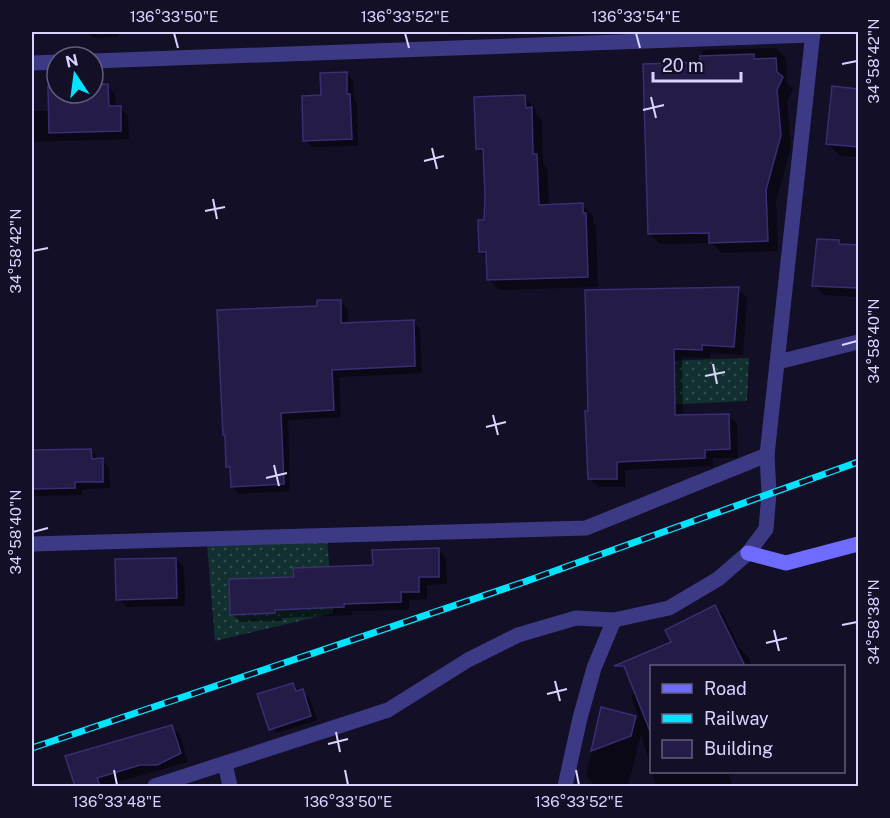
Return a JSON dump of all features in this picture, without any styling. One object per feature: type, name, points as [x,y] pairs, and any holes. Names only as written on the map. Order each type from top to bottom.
[{"type":"street","points":[[105,61],[813,33],[767,455],[769,493],[766,530],[748,553],[718,579],[669,608],[614,620],[576,618],[518,635],[468,660],[388,710],[155,786]]},
{"type":"street","points":[[778,362],[858,342]]},
{"type":"street","points":[[32,544],[586,528],[767,455]]},
{"type":"street","points":[[748,553],[786,563],[858,544]]},
{"type":"street","points":[[565,786],[594,668],[614,620]]},
{"type":"street","points":[[225,764],[230,786]]},
{"type":"green space","points":[[749,358],[747,401],[663,405],[664,361]]},
{"type":"green space","points":[[327,538],[333,613],[215,641],[207,545]]},
{"type":"building","points":[[754,54],[754,59],[776,58],[777,72],[783,77],[777,90],[781,135],[766,190],[768,241],[709,243],[709,233],[648,234],[643,64],[700,62],[700,56]]},
{"type":"building","points":[[347,72],[352,139],[303,141],[302,96],[321,95],[320,73]]},
{"type":"building","points":[[105,84],[108,84],[109,106],[121,106],[121,131],[49,133],[48,105],[105,105]]},
{"type":"building","points":[[832,86],[858,89],[858,147],[826,144]]},
{"type":"building","points":[[525,95],[526,108],[532,107],[533,154],[537,154],[539,205],[583,203],[583,213],[586,213],[588,277],[487,280],[486,252],[479,252],[478,220],[484,220],[485,196],[483,149],[476,149],[474,97]]},
{"type":"building","points":[[817,239],[839,240],[839,244],[858,245],[858,288],[812,286]]},
{"type":"building","points":[[739,287],[734,347],[702,345],[702,350],[674,349],[675,415],[729,414],[730,449],[705,450],[705,458],[617,462],[617,479],[588,479],[585,411],[588,411],[585,290]]},
{"type":"building","points":[[317,300],[341,300],[341,323],[414,320],[415,366],[332,370],[334,410],[281,413],[284,484],[231,487],[230,467],[226,467],[225,435],[223,435],[217,310],[317,306]]},
{"type":"building","points":[[91,449],[92,459],[103,458],[103,482],[75,482],[75,488],[32,489],[32,450]]},
{"type":"building","points":[[439,548],[439,577],[419,577],[419,592],[401,592],[401,602],[344,604],[344,607],[275,610],[275,613],[230,615],[229,579],[294,577],[293,568],[373,565],[372,550]]},
{"type":"building","points":[[176,558],[177,598],[116,600],[115,559]]},
{"type":"building","points":[[715,605],[745,665],[650,665],[650,731],[624,666],[614,666],[671,642],[665,630]]},
{"type":"building","points":[[293,683],[296,691],[303,689],[311,716],[269,730],[257,694]]},
{"type":"building","points":[[601,707],[636,716],[631,736],[591,751]]},
{"type":"building","points":[[172,725],[181,753],[157,765],[140,765],[97,778],[100,786],[75,786],[65,756]]},
{"type":"railway","points":[[32,748],[524,582],[858,462]]}]
